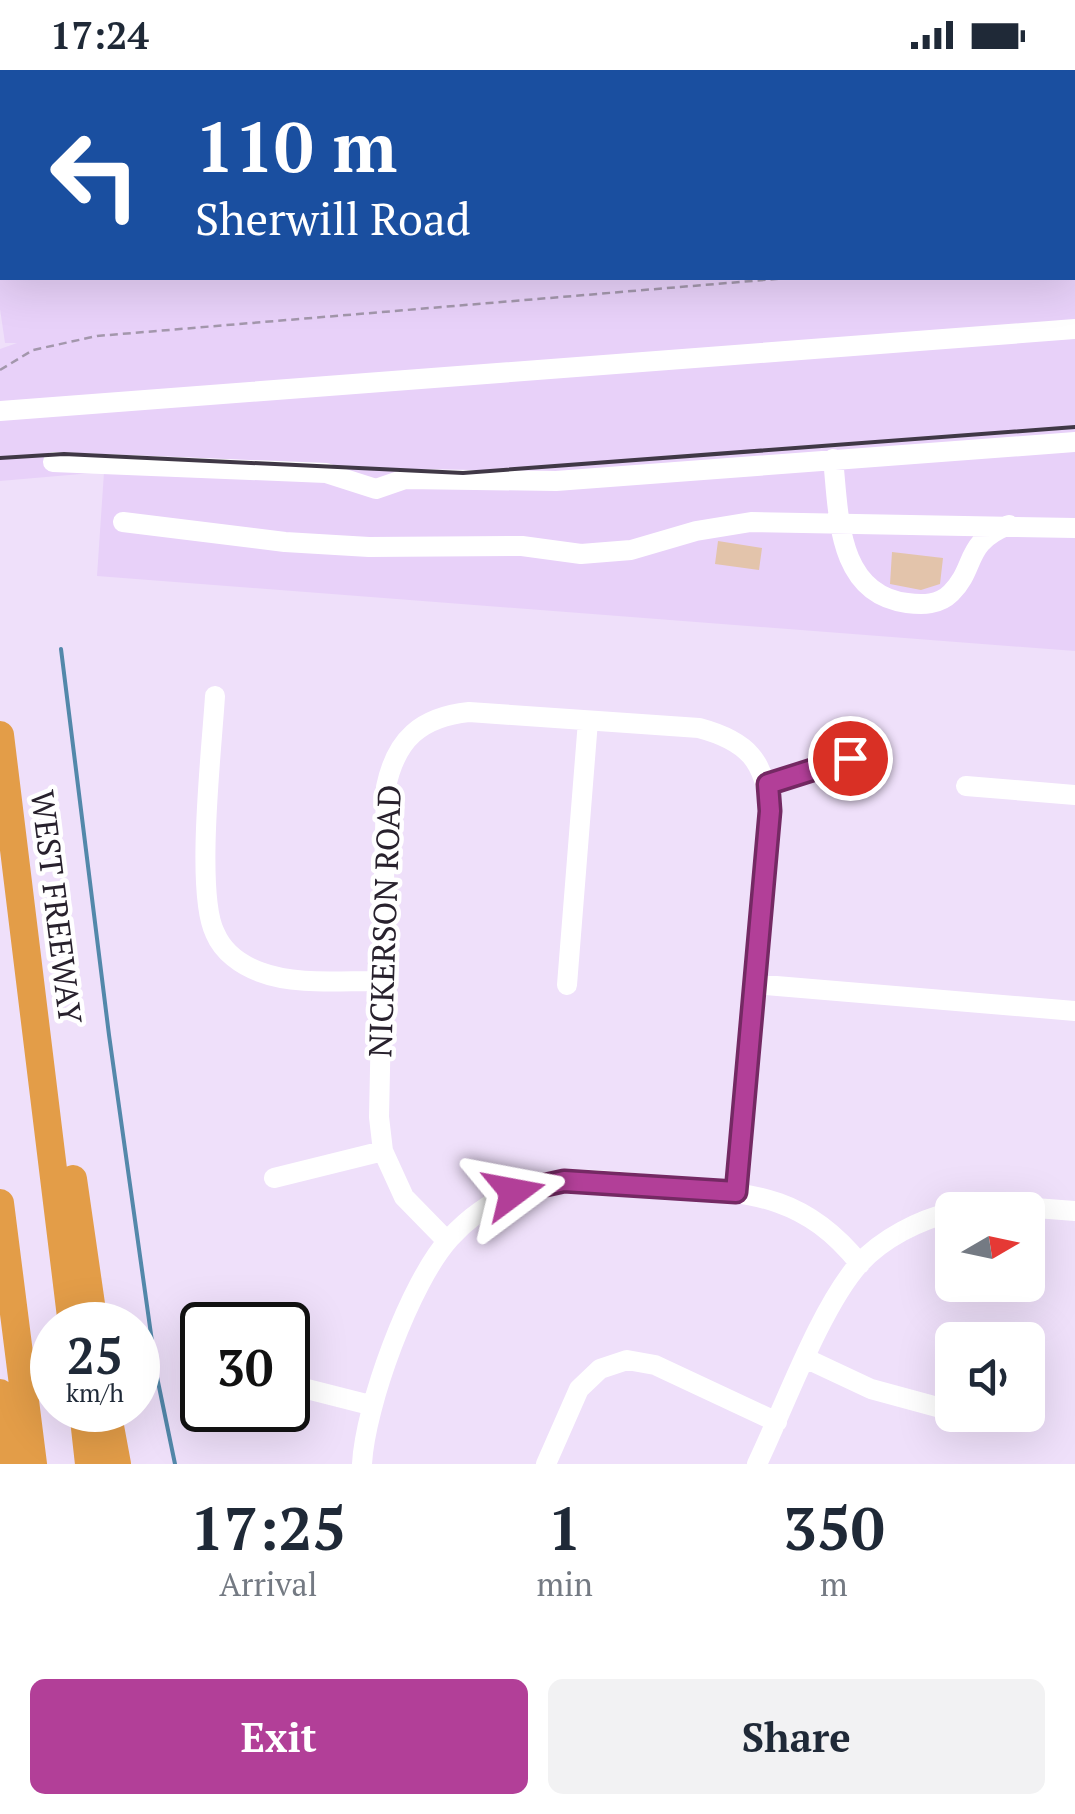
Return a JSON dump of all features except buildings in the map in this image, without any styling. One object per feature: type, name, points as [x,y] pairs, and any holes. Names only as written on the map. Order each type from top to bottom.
[{"type":"highway","name":"WEST FREEWAY","points":[[0,735],[8,859],[69,1302]]},
{"type":"highway","points":[[8,859],[41,951],[91,1302]]},
{"type":"highway","points":[[0,1202],[33,1464]]},
{"type":"highway","points":[[0,1394],[9,1464]]},
{"type":"highway","points":[[85,1432],[89,1464]]},
{"type":"highway","points":[[111,1432],[118,1464]]},
{"type":"street","points":[[0,412],[1075,329]]},
{"type":"street","points":[[54,462],[326,473],[376,489],[405,478],[556,481],[1075,442]]},
{"type":"street","points":[[834,459],[843,548],[863,580],[895,601],[925,604],[949,595],[980,542],[1012,524]]},
{"type":"street","points":[[123,522],[302,543],[369,547],[522,546],[581,554],[632,550],[728,524],[1012,524],[1075,528]]},
{"type":"street","points":[[214,696],[206,890],[214,933],[234,958],[264,974],[383,981]]},
{"type":"street","name":"NICKERSON ROAD","points":[[447,1241],[404,1197],[383,1151],[379,1117],[386,787],[398,747],[429,720],[469,712],[699,728],[729,736],[753,756],[768,784]]},
{"type":"street","points":[[566,985],[588,721]]},
{"type":"street","points":[[736,1192],[770,811],[768,784],[850,758]]},
{"type":"street","points":[[966,786],[1075,795]]},
{"type":"street","points":[[754,984],[1075,1011]]},
{"type":"street","points":[[274,1178],[383,1151]]},
{"type":"street","points":[[362,1464],[370,1404],[426,1275],[447,1241],[492,1203],[537,1184],[596,1181],[766,1197],[808,1215],[843,1243],[860,1264]]},
{"type":"street","points":[[1045,1208],[1075,1210]]},
{"type":"street","points":[[757,1464],[828,1314],[860,1264],[895,1236],[935,1216]]},
{"type":"street","points":[[806,1358],[871,1389],[935,1406]]},
{"type":"street","points":[[546,1464],[579,1389],[600,1369],[627,1360],[655,1364],[777,1422]]},
{"type":"street","points":[[310,1390],[370,1404]]},
{"type":"path","points":[[0,370],[33,350],[96,336],[763,280]]},
{"type":"shaded area","points":[[0,280],[1075,280],[1075,651],[97,576],[104,472],[0,481],[0,349],[17,343],[5,343]]},
{"type":"waterway","points":[[61,649],[109,1035],[157,1377],[175,1464]]},
{"type":"railway","points":[[0,458],[64,454],[463,473],[1075,427]]},
{"type":"route","points":[[514,1192],[564,1181],[736,1192],[770,811],[768,784],[850,758]]}]
